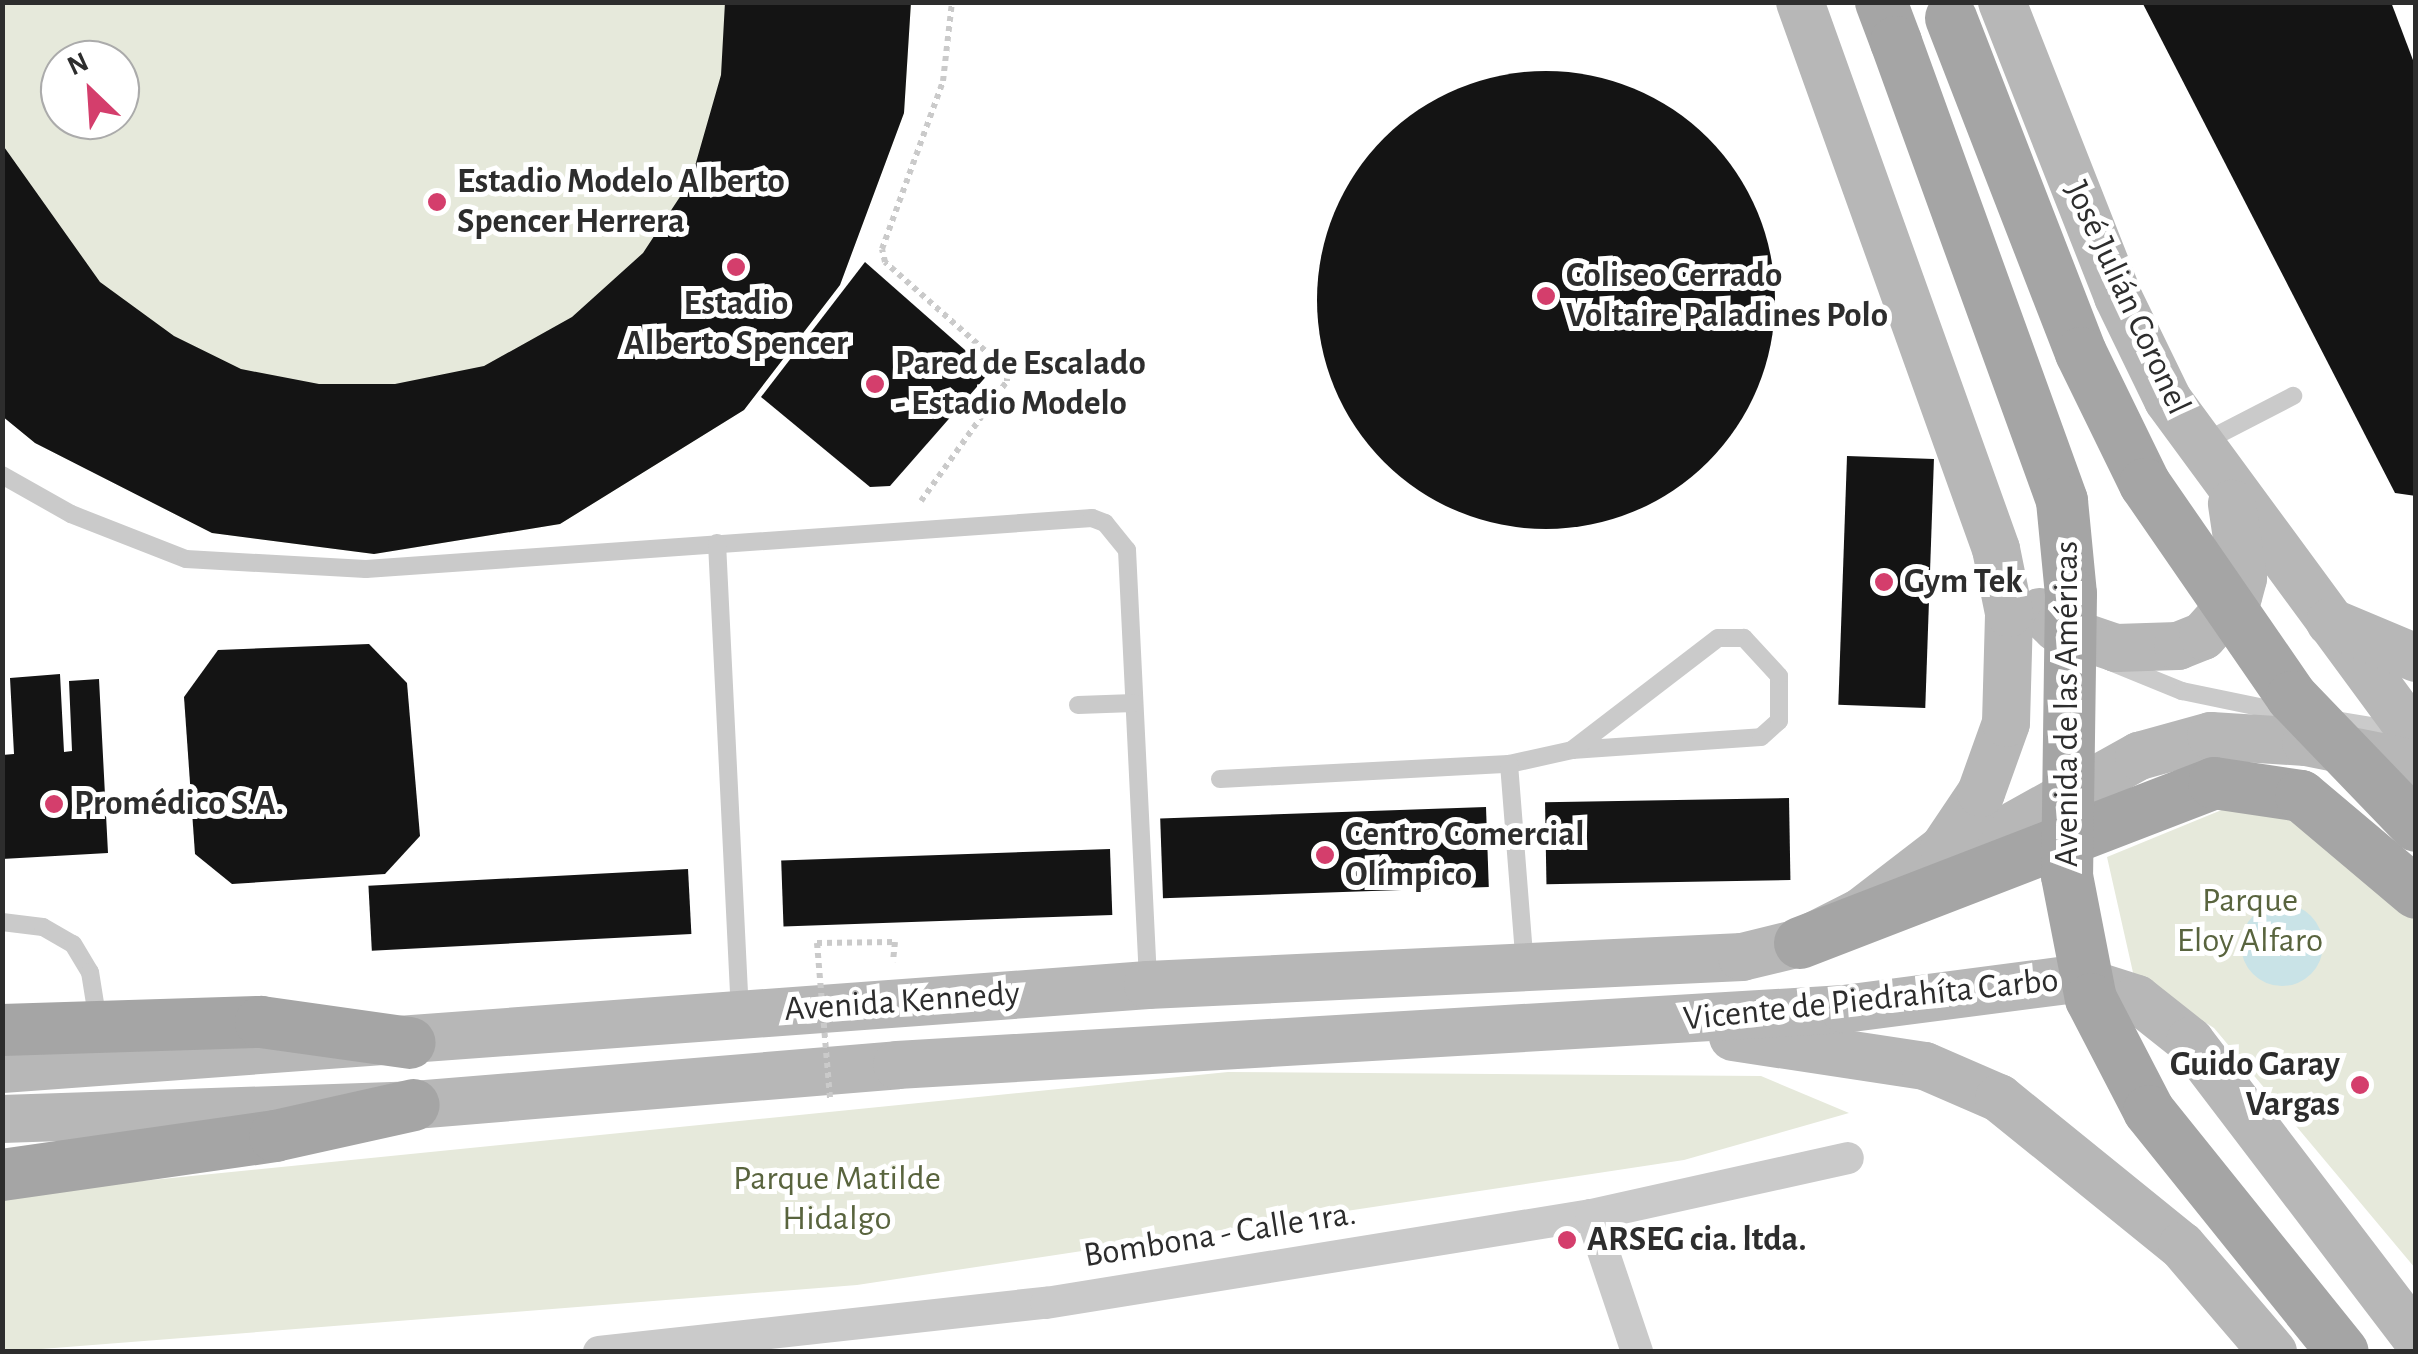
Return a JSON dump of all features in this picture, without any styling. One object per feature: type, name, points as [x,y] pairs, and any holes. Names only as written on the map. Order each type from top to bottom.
[{"type":"main road","name":"Avenida de las Américas","points":[[1800,2],[1996,549]]},
{"type":"main road","name":"José Julián Coronel","points":[[2002,2],[2118,297],[2197,446],[2414,742]]},
{"type":"main road","points":[[1948,10],[2081,353],[2145,484],[2246,639],[2341,755],[2416,826]]},
{"type":"main road","name":"Avenida de las Américas","points":[[1888,22],[2062,501],[2070,594],[2067,876],[2091,998],[2149,1111],[2343,1352]]},
{"type":"main road","points":[[1996,549],[2057,628],[2143,651],[2178,646],[2221,621],[2238,597],[2245,553],[2226,487]]},
{"type":"main road","points":[[1861,912],[1944,848],[1994,761],[2012,662],[1996,549]]},
{"type":"main road","points":[[2326,621],[2416,658]]},
{"type":"main road","points":[[1861,912],[2104,774],[2172,745],[2253,736],[2414,742]]},
{"type":"main road","points":[[1800,943],[2214,783],[2301,796],[2416,893]]},
{"type":"main road","name":"Avenida Kennedy","points":[[11,1055],[410,1043],[740,1012],[1148,985],[1742,957],[1800,943],[1861,912]]},
{"type":"main road","name":"Vicente de Piedrahíta Carbo","points":[[1641,1022],[1844,1010],[2040,978],[2106,985],[2190,1041],[2416,1338]]},
{"type":"main road","points":[[11,1055],[98,1026],[261,1022],[410,1043]]},
{"type":"main road","points":[[1641,1022],[1964,1077],[2034,1123],[2182,1246],[2273,1352]]},
{"type":"main road","name":"Avenida Kennedy","points":[[16,1118],[414,1106],[897,1064],[1641,1022]]},
{"type":"main road","points":[[2,1175],[274,1136],[414,1106]]},
{"type":"street","name":"Bombona - Calle 1ra.","points":[[598,1352],[1046,1304],[1591,1215],[1848,1158]]},
{"type":"street","points":[[1591,1215],[1637,1352]]},
{"type":"lane","points":[[2197,446],[2293,396]]},
{"type":"lane","points":[[2,476],[71,514],[186,558],[366,569],[1092,518],[1114,528],[1127,550],[1148,985]]},
{"type":"lane","points":[[717,542],[740,1012]]},
{"type":"lane","points":[[2326,621],[2416,678]]},
{"type":"lane","points":[[2057,628],[2137,678],[2414,742]]},
{"type":"lane","points":[[1220,778],[1510,764],[1572,750],[1761,737],[1779,721],[1779,676],[1744,638],[1718,638],[1572,750]]},
{"type":"lane","points":[[1078,705],[1134,703]]},
{"type":"lane","points":[[1510,764],[1525,968]]},
{"type":"lane","points":[[2,922],[43,926],[73,944],[90,972],[98,1026]]},
{"type":"path","points":[[900,530],[1007,381],[996,358],[885,262],[882,249],[942,81],[952,2]]},
{"type":"path","points":[[830,1099],[817,944],[894,942],[890,1003]]},
{"type":"green space","name":"Estadio Modelo Alberto Spencer Herrera","points":[[3,3],[911,3],[904,113],[840,285],[744,410],[560,524],[374,554],[212,533],[35,443],[3,416]]},
{"type":"green space","name":"Parque Eloy Alfaro","points":[[2246,800],[2313,826],[2415,920],[2415,1268],[2214,1028],[2134,977],[2107,857]]},
{"type":"green space","name":"Parque Matilde Hidalgo","points":[[1228,1072],[1761,1076],[1849,1113],[1684,1160],[857,1285],[3,1352],[3,1195]]},
{"type":"water","points":[[2282,904],[2298,907],[2311,916],[2320,929],[2320,961],[2311,974],[2298,983],[2282,986],[2266,983],[2253,974],[2244,961],[2241,945],[2244,929],[2253,916],[2266,907]]},
{"type":"building","name":"Estadio Alberto Spencer","points":[[725,2],[911,2],[904,113],[840,285],[744,410],[560,524],[374,554],[212,533],[35,443],[2,416],[2,144],[100,282],[174,336],[241,369],[319,384],[395,384],[484,366],[572,317],[643,253],[691,180],[721,75]]},
{"type":"building","points":[[2142,2],[2391,2],[2416,68],[2416,496],[2395,493]]},
{"type":"building","name":"Coliseo Cerrado Voltaire Paladines Polo","points":[[1546,71],[1591,75],[1634,88],[1673,109],[1708,138],[1737,173],[1758,212],[1771,255],[1775,300],[1771,345],[1758,388],[1737,427],[1708,462],[1673,491],[1634,512],[1591,525],[1546,529],[1501,525],[1458,512],[1419,491],[1384,462],[1355,427],[1334,388],[1321,345],[1317,300],[1321,255],[1334,212],[1355,173],[1384,138],[1419,109],[1458,88],[1501,75]]},
{"type":"building","name":"Pared de Escalado - Estadio Modelo","points":[[865,262],[990,372],[890,486],[870,487],[761,397]]},
{"type":"building","name":"Gym Tek","points":[[1847,456],[1934,459],[1925,708],[1838,705]]},
{"type":"building","points":[[369,644],[407,683],[420,836],[385,874],[232,884],[195,854],[184,697],[218,650]]},
{"type":"building","name":"Promédico S.A.","points":[[60,674],[64,752],[72,751],[69,681],[99,679],[108,853],[2,859],[2,755],[14,754],[10,678]]},
{"type":"building","points":[[1789,798],[1790,880],[1546,884],[1545,802]]},
{"type":"building","name":"Centro Comercial Olímpico","points":[[1486,807],[1489,887],[1163,898],[1160,818]]},
{"type":"building","points":[[1110,849],[1112,915],[784,926],[781,860]]},
{"type":"building","points":[[688,869],[691,934],[372,951],[368,886]]},
{"type":"place","name":"Estadio Modelo Alberto Spencer Herrera","points":[[437,202]]},
{"type":"place","name":"Estadio Alberto Spencer","points":[[736,267]]},
{"type":"place","name":"Coliseo Cerrado Voltaire Paladines Polo","points":[[1546,296]]},
{"type":"place","name":"Pared de Escalado - Estadio Modelo","points":[[875,384]]},
{"type":"place","name":"Gym Tek","points":[[1884,582]]},
{"type":"place","name":"Promédico S.A.","points":[[54,804]]},
{"type":"place","name":"Centro Comercial Olímpico","points":[[1325,855]]},
{"type":"place","name":"Guido Garay Vargas","points":[[2360,1085]]},
{"type":"place","name":"ARSEG cia. ltda.","points":[[1567,1240]]}]
